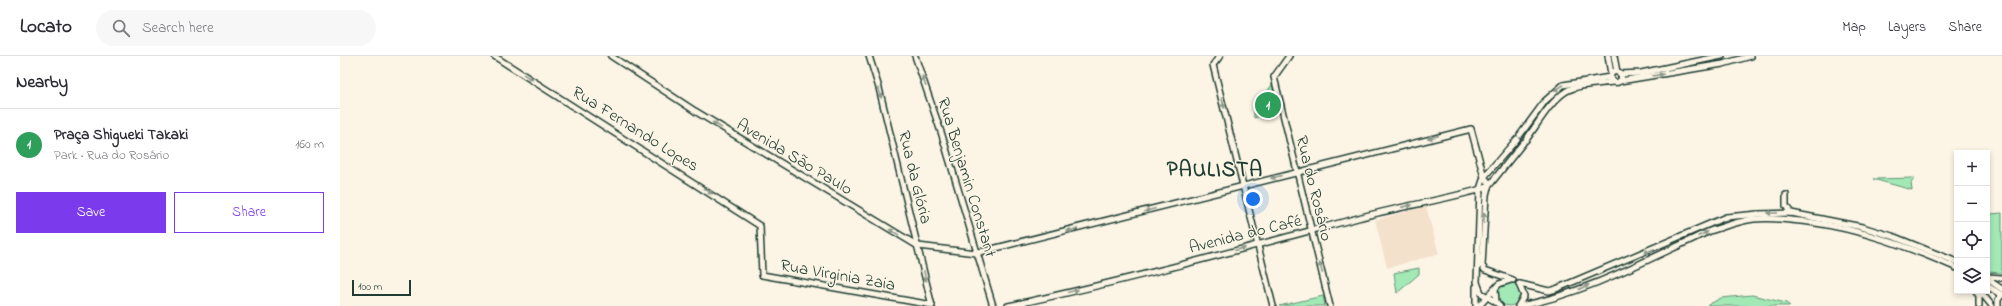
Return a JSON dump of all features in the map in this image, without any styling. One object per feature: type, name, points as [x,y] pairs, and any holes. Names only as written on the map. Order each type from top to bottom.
[{"type":"street","name":"Rua Fernando Lopes","points":[[494,56],[664,162],[760,226],[762,275]]},
{"type":"street","name":"Avenida São Paulo","points":[[611,56],[695,111],[918,246],[976,253]]},
{"type":"street","name":"Rua da Glória","points":[[869,56],[879,88],[932,306]]},
{"type":"street","name":"Rua Benjamin Constant","points":[[915,56],[942,135],[993,306]]},
{"type":"street","points":[[1220,56],[1214,65],[1273,306]]},
{"type":"street","name":"Rua do Rosário","points":[[1289,56],[1274,77],[1330,306]]},
{"type":"street","points":[[1608,56],[1613,82]]},
{"type":"street","points":[[1614,56],[1620,81]]},
{"type":"street","points":[[1476,306],[1480,189],[1484,177],[1518,137],[1544,101],[1563,85],[1611,76],[1619,73],[1641,73],[1722,56]]},
{"type":"street","points":[[1751,56],[1723,64],[1576,88],[1566,91],[1552,105],[1489,185],[1486,195],[1482,264],[1485,270],[1520,284],[1549,291],[1556,290],[1726,218],[1758,214],[1791,213],[1869,229],[1892,236],[1954,261]]},
{"type":"street","points":[[976,253],[1471,128],[1484,177],[1489,185]]},
{"type":"street","points":[[1518,137],[1518,143],[1524,142]]},
{"type":"street","name":"Avenida do Café","points":[[1008,306],[1258,245],[1311,230],[1480,189],[1489,185]]},
{"type":"street","points":[[1786,195],[1786,206],[1791,213]]},
{"type":"street","points":[[1519,306],[1546,301],[1572,293],[1710,231],[1755,219],[1789,219],[1857,230],[1888,240],[1954,267]]},
{"type":"street","name":"Rua Virginia Zaia","points":[[762,275],[932,306]]},
{"type":"street","points":[[1990,278],[2002,278]]},
{"type":"street","points":[[1479,306],[1503,281],[1513,280]]},
{"type":"street","points":[[1990,280],[2002,289]]},
{"type":"street","points":[[1477,282],[1481,293],[1500,306]]},
{"type":"street","points":[[1519,306],[1524,296],[1520,284]]},
{"type":"street","points":[[1495,288],[1496,302]]},
{"type":"street","points":[[1982,294],[1992,306],[2002,294],[1990,288]]},
{"type":"street","points":[[1978,294],[1979,306]]},
{"type":"street","points":[[1998,300],[1998,306]]},
{"type":"shaded area","points":[[1426,206],[1439,254],[1387,268],[1375,220]]},
{"type":"green space","points":[[1273,83],[1279,110],[1254,118],[1254,112]]},
{"type":"green space","points":[[1915,178],[1911,183],[1912,190],[1873,179]]},
{"type":"green space","points":[[2002,213],[2002,273],[1990,272],[1990,214]]},
{"type":"green space","points":[[1419,268],[1419,274],[1397,293],[1394,273]]},
{"type":"green space","points":[[1509,282],[1517,286],[1521,294],[1517,302],[1509,306],[1501,302],[1497,294],[1501,286]]},
{"type":"green space","points":[[1752,295],[1786,303],[1790,306],[1706,306],[1721,298]]},
{"type":"green space","points":[[1323,296],[1325,306],[1279,306]]},
{"type":"place","name":"Praça Shigueki Takaki","points":[[1268,105]]},
{"type":"district","name":"PAULISTA","points":[[1215,169]]}]
